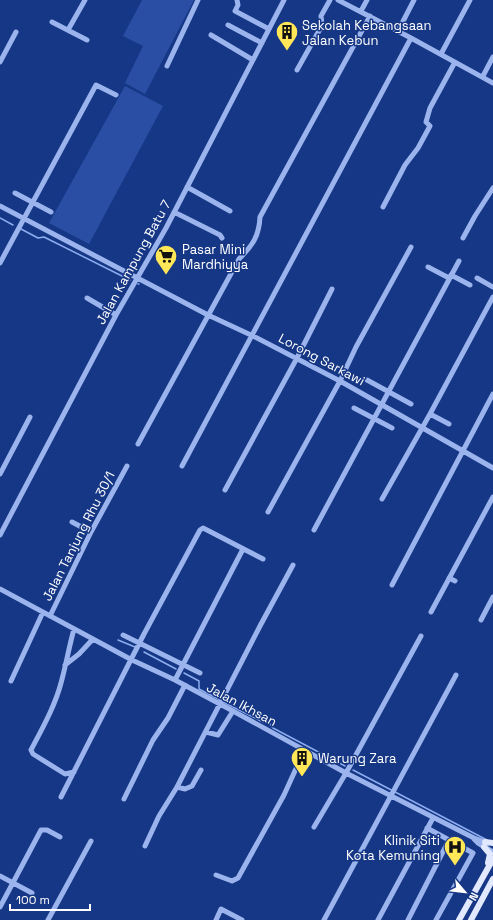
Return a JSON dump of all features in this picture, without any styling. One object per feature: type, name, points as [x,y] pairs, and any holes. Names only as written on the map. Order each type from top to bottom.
[{"type":"main road","points":[[483,876],[490,856],[485,844],[493,844]]},
{"type":"main road","points":[[458,920],[493,859]]},
{"type":"main road","points":[[471,920],[493,879]]},
{"type":"street","points":[[68,30],[85,0]]},
{"type":"street","points":[[167,66],[198,0]]},
{"type":"street","points":[[237,0],[238,4],[235,11],[269,30]]},
{"type":"street","name":"Jalan Kampung Batu 7","points":[[0,535],[136,277],[174,212],[284,0]]},
{"type":"street","points":[[297,70],[320,29],[322,24],[321,16],[330,0]]},
{"type":"street","points":[[338,0],[483,76],[493,83]]},
{"type":"street","points":[[361,11],[367,0]]},
{"type":"street","points":[[398,31],[414,0]]},
{"type":"street","points":[[441,54],[470,0]]},
{"type":"street","points":[[138,444],[239,259],[252,246],[259,229],[260,217],[370,16]]},
{"type":"street","points":[[52,22],[87,40]]},
{"type":"street","points":[[228,25],[262,43]]},
{"type":"street","points":[[0,62],[16,32]]},
{"type":"street","points":[[212,35],[253,60]]},
{"type":"street","points":[[182,466],[253,336],[411,38]]},
{"type":"street","points":[[483,76],[493,57]]},
{"type":"street","points":[[383,207],[405,165],[418,148],[430,126],[426,122],[430,108],[455,62]]},
{"type":"street","points":[[0,264],[96,85],[116,95]]},
{"type":"street","points":[[187,187],[230,211]]},
{"type":"street","points":[[462,238],[493,188]]},
{"type":"street","points":[[15,193],[51,212]]},
{"type":"street","name":"Lorong Sarkawi","points":[[0,206],[208,315],[297,358],[423,427],[463,452],[493,468]]},
{"type":"street","points":[[174,212],[220,235],[222,238]]},
{"type":"street","points":[[268,512],[411,247]]},
{"type":"street","points":[[314,530],[459,261]]},
{"type":"street","points":[[428,267],[470,285]]},
{"type":"street","points":[[477,278],[493,287]]},
{"type":"street","points":[[225,490],[297,358],[332,289]]},
{"type":"street","points":[[382,499],[423,427],[493,297]]},
{"type":"street","points":[[87,298],[116,315]]},
{"type":"street","points":[[367,380],[411,404]]},
{"type":"street","points":[[392,585],[493,394]]},
{"type":"street","points":[[354,408],[392,428]]},
{"type":"street","points":[[430,414],[449,424]]},
{"type":"street","points":[[0,474],[30,417]]},
{"type":"street","name":"Jalan Tanjung Rhu 30/1","points":[[50,616],[91,532],[127,466]]},
{"type":"street","points":[[431,612],[493,497]]},
{"type":"street","points":[[72,522],[91,532]]},
{"type":"street","points":[[62,797],[200,530],[203,528],[262,559]]},
{"type":"street","points":[[175,680],[243,549]]},
{"type":"street","points":[[145,846],[159,816],[177,787],[260,626],[294,565]]},
{"type":"street","points":[[449,578],[455,581]]},
{"type":"street","name":"Jalan Ikhsan","points":[[0,589],[132,660],[221,702],[233,711],[346,773],[392,792],[433,818],[474,838],[478,843],[485,844],[493,852]]},
{"type":"street","points":[[481,620],[493,597]]},
{"type":"street","points":[[11,680],[43,612]]},
{"type":"street","points":[[74,629],[61,683],[47,725],[31,750],[31,752],[65,774],[74,772]]},
{"type":"street","points":[[123,635],[182,667],[200,673]]},
{"type":"street","points":[[314,827],[346,773],[421,636]]},
{"type":"street","points":[[65,665],[79,654],[93,639]]},
{"type":"street","points":[[324,920],[456,675]]},
{"type":"street","points":[[124,799],[152,740],[168,718],[185,686]]},
{"type":"street","points":[[206,732],[218,735],[233,711]]},
{"type":"street","points":[[216,875],[232,881],[238,878],[284,795],[304,750]]},
{"type":"street","points":[[177,787],[185,789],[192,786],[201,770]]},
{"type":"street","points":[[378,920],[433,818]]},
{"type":"street","points":[[428,828],[472,852],[473,854],[436,920]]},
{"type":"street","points":[[0,907],[41,830],[47,830],[60,837]]},
{"type":"street","points":[[408,920],[449,840]]},
{"type":"street","points":[[48,920],[91,841]]},
{"type":"street","points":[[0,876],[32,893]]},
{"type":"street","points":[[216,920],[221,910],[242,920]]},
{"type":"shaded area","points":[[142,0],[194,0],[145,94],[125,83],[143,46],[123,36]]},
{"type":"shaded area","points":[[125,86],[163,106],[89,244],[49,223]]},
{"type":"waterway","points":[[0,218],[13,225]]},
{"type":"waterway","points":[[21,229],[38,238],[44,237],[130,280]]},
{"type":"waterway","points":[[118,640],[135,647]]},
{"type":"waterway","points":[[144,652],[176,669]]},
{"type":"waterway","points":[[184,673],[199,681],[199,689],[220,700]]},
{"type":"waterway","points":[[223,702],[270,724],[273,728],[345,766]]},
{"type":"waterway","points":[[353,770],[487,840]]},
{"type":"place","name":"Sekolah Kebangsaan Jalan Kebun","points":[[287,52]]},
{"type":"place","name":"Pasar Mini Mardhiyya","points":[[166,276]]},
{"type":"place","name":"Warung Zara","points":[[302,778]]},
{"type":"place","name":"Klinik Siti Kota Kemuning","points":[[455,866]]}]
